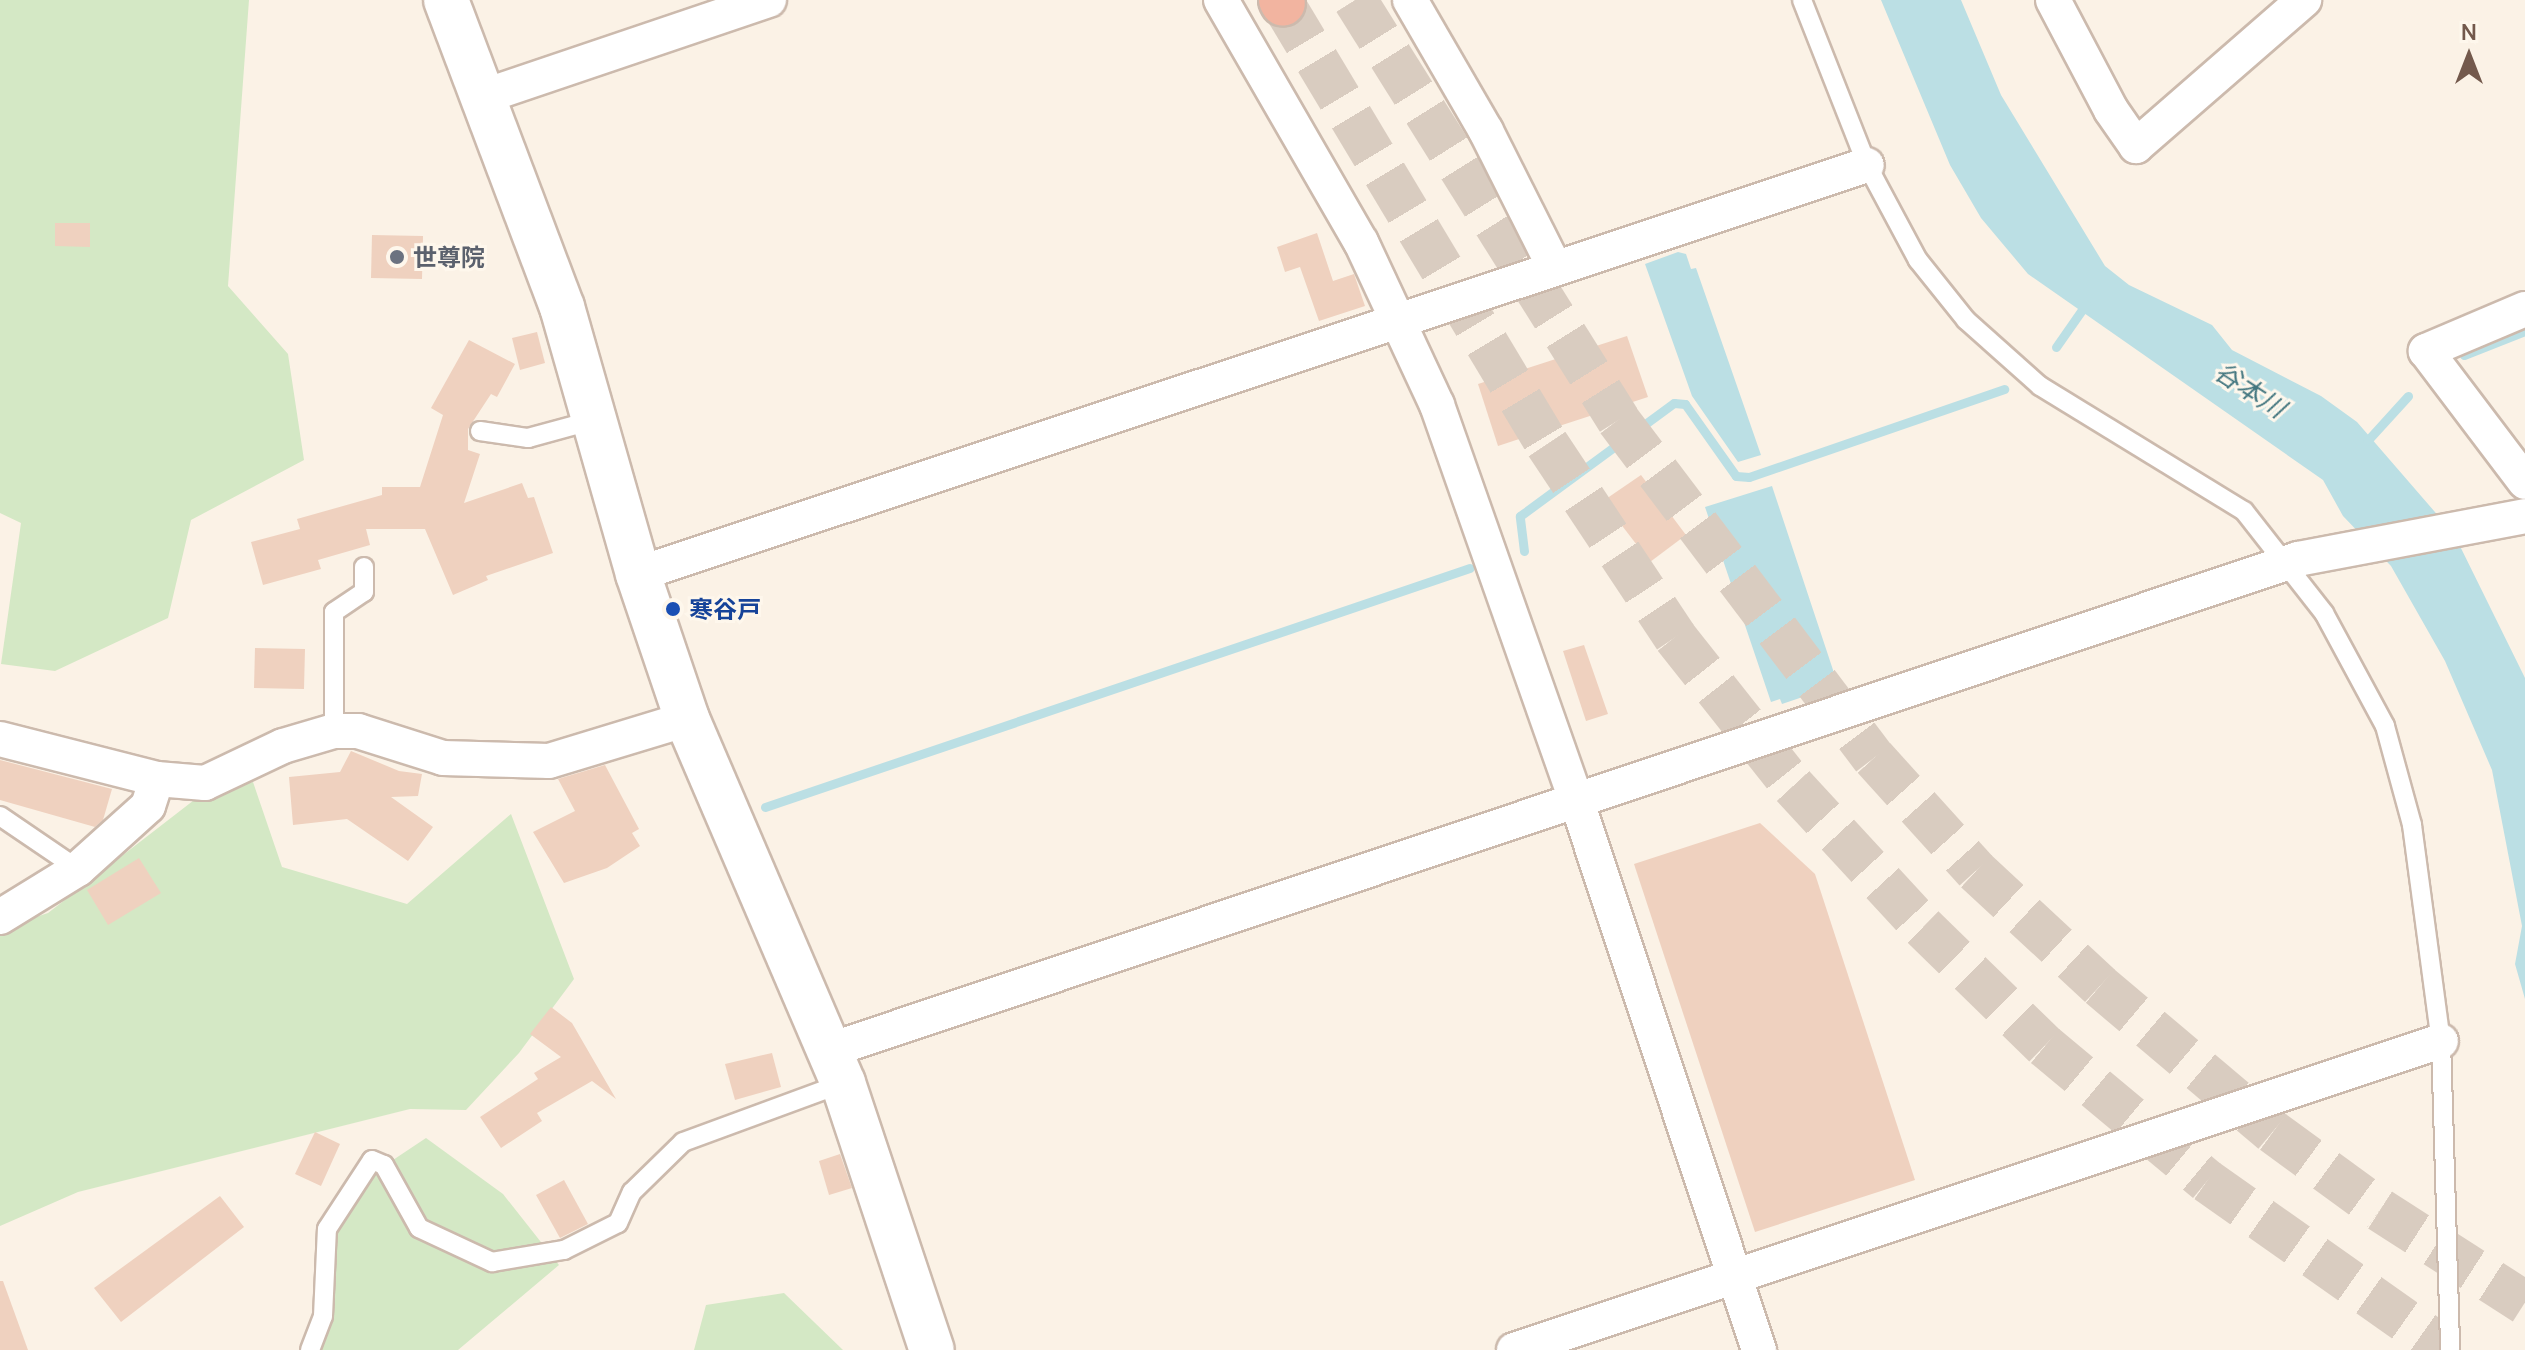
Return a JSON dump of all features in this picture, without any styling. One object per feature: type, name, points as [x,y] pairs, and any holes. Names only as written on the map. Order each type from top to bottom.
[{"type":"street","points":[[446,0],[562,307],[638,574],[687,719],[837,1067],[932,1350]]},
{"type":"street","points":[[482,97],[769,0]]},
{"type":"street","points":[[1221,0],[1361,242],[1398,320],[1471,493],[1759,1350]]},
{"type":"street","points":[[1410,0],[1486,131],[1555,268]]},
{"type":"street","points":[[2053,0],[2111,110],[2136,146],[2304,0]]},
{"type":"street","points":[[638,574],[1867,165]]},
{"type":"street","points":[[2525,309],[2426,351],[2525,482]]},
{"type":"street","points":[[837,1067],[1576,799],[2293,561],[2525,516]]},
{"type":"street","points":[[0,739],[157,779],[205,783],[283,746],[334,731],[358,731],[443,758],[549,761],[687,719]]},
{"type":"street","points":[[0,917],[78,869],[148,806],[157,779]]},
{"type":"street","points":[[1514,1350],[2441,1041]]},
{"type":"lane","points":[[1802,0],[1867,165],[1918,260],[1966,320],[2040,386],[2244,511],[2293,561],[2360,676],[2385,726],[2404,784],[2441,1041],[2450,1350]]},
{"type":"lane","points":[[480,431],[528,438],[594,419]]},
{"type":"lane","points":[[334,731],[334,612],[364,592],[364,567]]},
{"type":"lane","points":[[0,816],[78,869]]},
{"type":"lane","points":[[310,1350],[323,1316],[327,1229],[372,1160],[384,1165],[419,1228],[492,1262],[550,1252],[618,1223],[632,1192],[683,1142],[837,1067]]},
{"type":"green space","points":[[0,0],[249,0],[228,286],[288,354],[304,460],[191,520],[168,618],[55,671],[1,664],[21,523],[0,513]]},
{"type":"green space","points":[[253,782],[282,867],[407,904],[511,814],[574,979],[519,1053],[466,1110],[410,1109],[78,1192],[0,1226],[0,929],[48,913],[198,797]]},
{"type":"green space","points":[[426,1138],[503,1194],[559,1265],[458,1350],[316,1350],[328,1330],[334,1233],[372,1174]]},
{"type":"green space","points":[[784,1293],[843,1350],[694,1350],[706,1305]]},
{"type":"water","name":"谷本川","points":[[1881,0],[1961,0],[2001,95],[2105,266],[2129,285],[2212,325],[2232,350],[2321,396],[2357,422],[2454,534],[2525,678],[2525,999],[2515,964],[2522,926],[2492,770],[2445,661],[2391,566],[2343,516],[2323,480],[2028,274],[1981,218],[1950,165]]},
{"type":"water","points":[[1678,252],[1686,254],[1691,269],[1696,268],[1761,455],[1738,462],[1692,396],[1645,264]]},
{"type":"water","points":[[1772,486],[1838,685],[1782,704],[1780,699],[1771,702],[1705,507]]},
{"type":"building","points":[[55,223],[90,223],[90,247],[55,246]]},
{"type":"building","points":[[1317,233],[1333,281],[1354,274],[1365,306],[1319,321],[1300,267],[1285,272],[1277,247]]},
{"type":"building","name":"世尊院","points":[[372,235],[423,236],[422,279],[371,278]]},
{"type":"building","points":[[537,332],[545,363],[520,370],[512,338]]},
{"type":"building","points":[[1627,336],[1648,397],[1498,446],[1478,384]]},
{"type":"building","points":[[469,340],[515,364],[497,397],[491,394],[468,429],[468,450],[480,454],[464,503],[522,483],[528,498],[534,497],[553,553],[486,576],[488,580],[453,595],[425,529],[366,529],[370,545],[318,560],[321,569],[263,585],[251,542],[300,529],[297,519],[382,495],[382,487],[420,487],[443,415],[431,408]]},
{"type":"building","points":[[1641,475],[1686,535],[1650,562],[1603,501]]},
{"type":"building","points":[[1584,645],[1608,714],[1586,721],[1563,651]]},
{"type":"building","points":[[255,648],[305,649],[304,689],[254,688]]},
{"type":"building","points":[[351,751],[399,771],[422,774],[418,796],[391,797],[433,827],[408,861],[347,819],[293,825],[289,777],[340,772]]},
{"type":"building","points":[[0,760],[112,789],[103,820],[95,827],[0,800]]},
{"type":"building","points":[[605,765],[639,829],[632,833],[640,846],[607,868],[564,883],[533,832],[575,811],[558,779]]},
{"type":"building","points":[[1760,823],[1815,874],[1915,1180],[1755,1232],[1634,864]]},
{"type":"building","points":[[139,858],[161,893],[108,925],[87,890]]},
{"type":"building","points":[[551,1007],[572,1023],[616,1099],[592,1081],[537,1113],[542,1121],[501,1148],[480,1117],[538,1079],[534,1073],[561,1057],[530,1034]]},
{"type":"building","points":[[772,1053],[781,1087],[735,1100],[725,1064]]},
{"type":"building","points":[[315,1132],[340,1144],[321,1186],[295,1174]]},
{"type":"building","points":[[840,1154],[852,1188],[829,1195],[819,1161]]},
{"type":"building","points":[[564,1180],[588,1224],[560,1238],[536,1195]]},
{"type":"building","points":[[220,1196],[244,1227],[121,1322],[94,1288]]},
{"type":"building","points":[[0,1281],[3,1281],[28,1350],[0,1350]]},
{"type":"waterway","points":[[2056,347],[2086,304]]},
{"type":"waterway","points":[[2464,355],[2525,331]]},
{"type":"waterway","points":[[1524,551],[1520,516],[1674,403],[1685,404],[1736,476],[1749,477],[2004,389]]},
{"type":"waterway","points":[[2367,441],[2408,396]]},
{"type":"waterway","points":[[765,807],[1470,568]]},
{"type":"tunnel","points":[[1355,0],[1618,420],[1874,758],[1976,871],[2100,986],[2273,1132],[2380,1210],[2525,1303]]},
{"type":"tunnel","points":[[1283,4],[1547,444],[1675,637],[1793,786],[1923,927],[2045,1046],[2207,1181],[2447,1350]]},
{"type":"place","name":"世尊院","points":[[397,257]]},
{"type":"place","name":"寒谷戸","points":[[673,609]]}]
